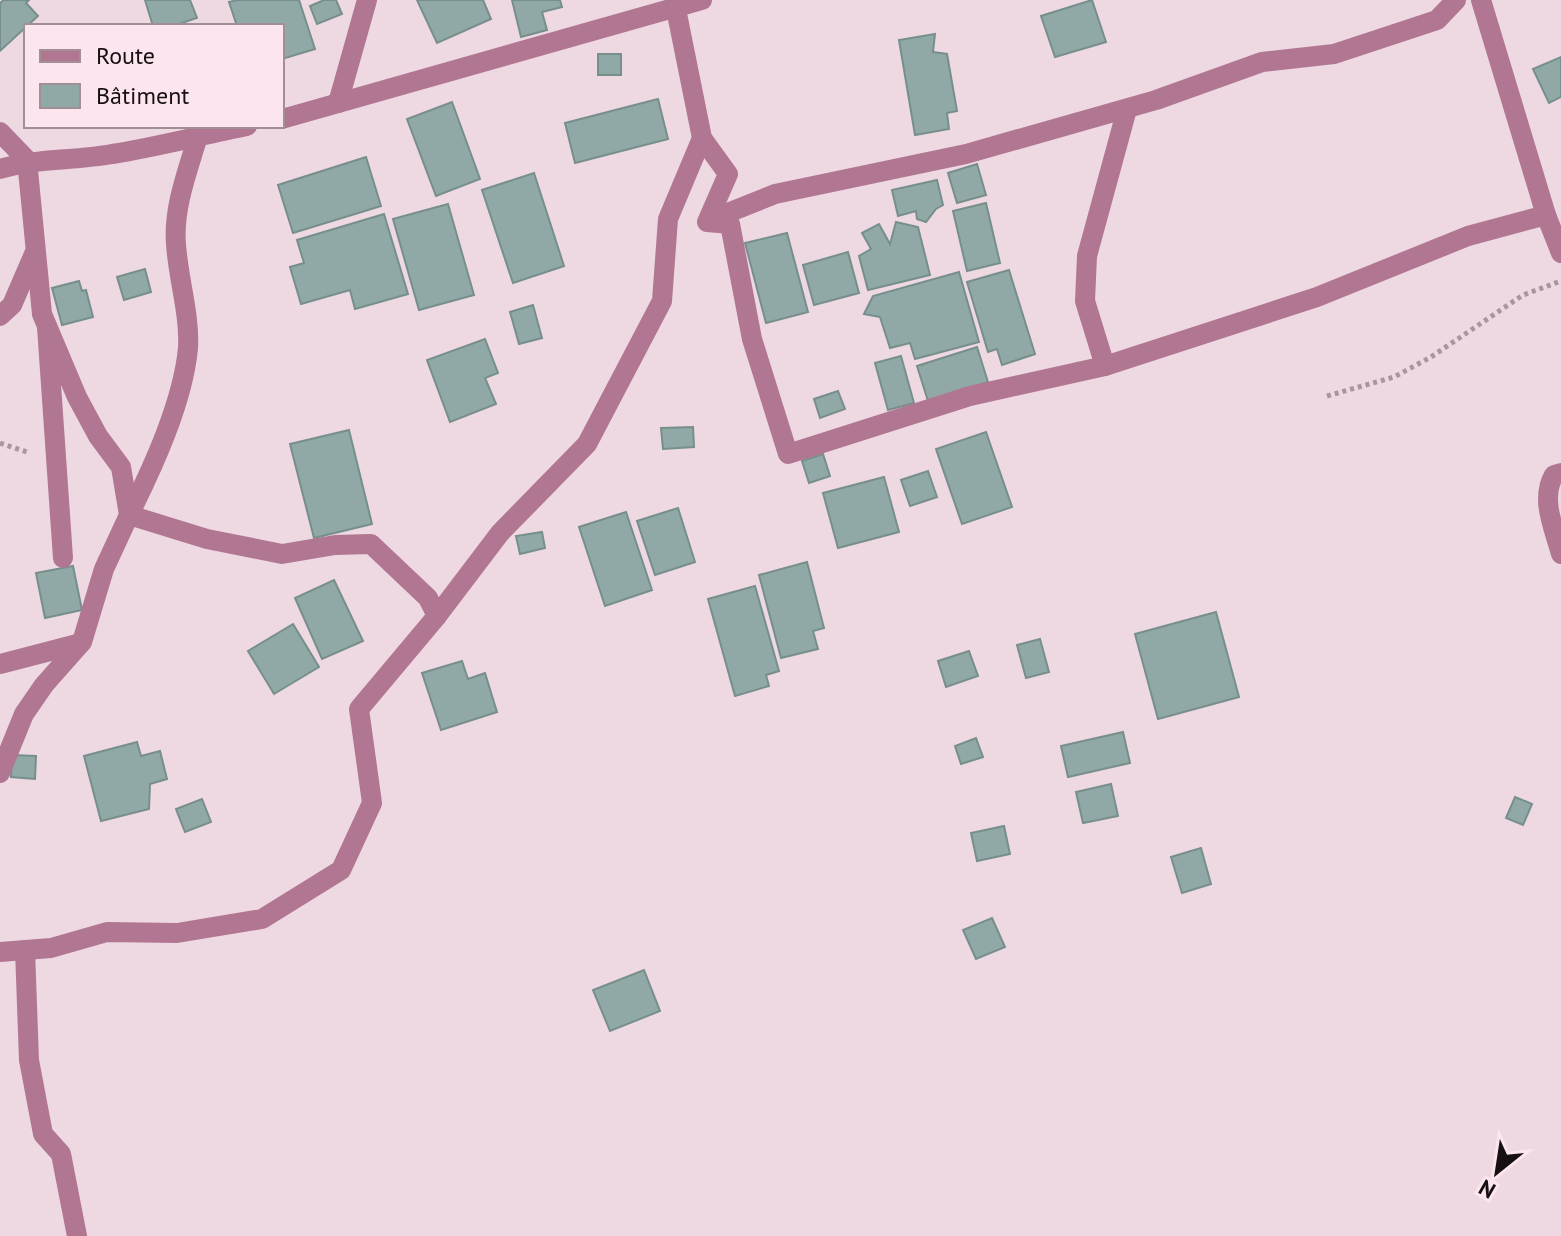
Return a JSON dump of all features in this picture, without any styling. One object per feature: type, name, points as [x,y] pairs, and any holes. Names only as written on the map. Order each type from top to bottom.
[{"type":"street","points":[[338,103],[367,0]]},
{"type":"street","points":[[284,118],[702,0]]},
{"type":"street","points":[[707,222],[775,194],[966,154],[1127,109],[1262,62],[1334,54],[1437,20],[1456,0]]},
{"type":"street","points":[[1481,0],[1546,215],[1561,253]]},
{"type":"street","points":[[676,9],[702,138],[728,174],[707,222]]},
{"type":"street","points":[[1105,366],[1085,301],[1087,256],[1127,109]]},
{"type":"street","points":[[0,169],[27,160],[63,161],[112,154],[237,128]]},
{"type":"street","points":[[0,132],[27,160],[42,314],[77,397],[98,436],[121,467],[129,515]]},
{"type":"street","points":[[0,773],[24,714],[44,685],[82,642],[104,569],[141,491],[181,387],[188,346],[175,241],[181,194],[198,136]]},
{"type":"street","points":[[0,952],[51,948],[107,932],[177,933],[262,919],[341,870],[372,803],[359,709],[437,616],[500,533],[587,444],[662,301],[668,219],[702,138]]},
{"type":"street","points":[[707,222],[730,224],[752,339],[788,454],[970,396],[1105,366],[1317,297],[1468,236],[1546,215]]},
{"type":"street","points":[[0,316],[12,305],[35,250]]},
{"type":"street","points":[[46,325],[63,558]]},
{"type":"street","points":[[1561,473],[1554,475],[1548,485],[1547,500],[1561,554]]},
{"type":"street","points":[[129,515],[207,539],[282,554],[335,545],[371,544],[428,598],[437,616]]},
{"type":"street","points":[[0,664],[82,642]]},
{"type":"street","points":[[25,950],[32,1075],[43,1134],[61,1154],[77,1236]]},
{"type":"path","points":[[1327,396],[1394,377],[1431,357],[1523,295],[1561,281]]},
{"type":"building","points":[[4,0],[29,0],[26,3],[38,16],[29,24],[24,24],[24,29],[0,51],[0,3]]},
{"type":"building","points":[[145,0],[190,0],[197,18],[179,24],[152,24]]},
{"type":"building","points":[[299,0],[315,49],[284,58],[284,24],[236,24],[229,2]]},
{"type":"building","points":[[324,0],[336,0],[342,14],[317,24],[310,6]]},
{"type":"building","points":[[417,0],[483,0],[491,19],[437,43]]},
{"type":"building","points":[[512,0],[560,0],[562,7],[542,12],[547,30],[521,37]]},
{"type":"building","points":[[1092,0],[1106,42],[1055,57],[1041,16]]},
{"type":"building","points":[[935,34],[933,52],[947,54],[957,111],[947,113],[949,129],[915,135],[899,40]]},
{"type":"building","points":[[598,54],[621,54],[621,75],[598,75]]},
{"type":"building","points":[[1561,57],[1561,97],[1549,103],[1533,69]]},
{"type":"building","points":[[658,99],[668,139],[575,163],[565,123]]},
{"type":"building","points":[[452,102],[480,179],[436,196],[407,119]]},
{"type":"building","points":[[366,157],[381,206],[293,233],[278,185]]},
{"type":"building","points":[[977,164],[986,195],[957,203],[948,173]]},
{"type":"building","points":[[534,173],[564,266],[513,283],[482,190]]},
{"type":"building","points":[[937,180],[943,205],[926,222],[917,219],[916,211],[898,216],[892,190]]},
{"type":"building","points":[[986,203],[1000,263],[967,271],[953,211]]},
{"type":"building","points":[[448,204],[474,295],[419,310],[393,219]]},
{"type":"building","points":[[384,214],[408,294],[355,309],[350,290],[301,304],[290,267],[304,263],[297,240]]},
{"type":"building","points":[[896,222],[918,227],[930,275],[868,290],[859,256],[871,249],[862,233],[879,224],[890,244]]},
{"type":"building","points":[[787,233],[808,312],[766,323],[745,243]]},
{"type":"building","points":[[848,252],[859,293],[814,305],[803,265]]},
{"type":"building","points":[[145,269],[151,292],[124,300],[117,277]]},
{"type":"building","points":[[1009,270],[1035,354],[1002,365],[997,349],[988,352],[967,282]]},
{"type":"building","points":[[959,272],[979,342],[915,359],[910,343],[890,348],[880,317],[864,314],[873,296]]},
{"type":"building","points":[[79,281],[82,291],[86,290],[93,317],[62,325],[52,288]]},
{"type":"building","points":[[533,305],[542,338],[519,344],[510,312]]},
{"type":"building","points":[[485,339],[498,373],[485,378],[496,404],[450,422],[427,360]]},
{"type":"building","points":[[977,347],[988,382],[928,401],[917,366]]},
{"type":"building","points":[[901,356],[914,403],[888,410],[875,363]]},
{"type":"building","points":[[838,391],[845,409],[820,418],[814,399]]},
{"type":"building","points":[[693,427],[694,447],[663,449],[661,428]]},
{"type":"building","points":[[349,430],[372,524],[314,538],[290,444]]},
{"type":"building","points":[[986,432],[1012,507],[962,524],[936,449]]},
{"type":"building","points":[[823,454],[830,476],[809,483],[802,461]]},
{"type":"building","points":[[928,471],[937,497],[910,506],[901,480]]},
{"type":"building","points":[[884,477],[899,532],[838,548],[823,493]]},
{"type":"building","points":[[678,508],[695,562],[655,575],[637,521]]},
{"type":"building","points":[[626,512],[652,590],[605,606],[579,527]]},
{"type":"building","points":[[542,532],[545,548],[520,554],[516,536]]},
{"type":"building","points":[[807,562],[824,628],[813,631],[818,649],[781,658],[759,575]]},
{"type":"building","points":[[73,566],[82,610],[45,618],[36,573]]},
{"type":"building","points":[[334,580],[363,641],[322,659],[295,598]]},
{"type":"building","points":[[755,586],[779,671],[766,675],[769,686],[735,696],[708,599]]},
{"type":"building","points":[[1216,612],[1239,697],[1158,719],[1135,634]]},
{"type":"building","points":[[293,624],[319,667],[274,694],[248,651]]},
{"type":"building","points":[[1040,639],[1049,672],[1026,678],[1017,645]]},
{"type":"building","points":[[969,651],[978,676],[946,687],[938,661]]},
{"type":"building","points":[[462,661],[468,679],[485,673],[497,712],[441,730],[422,673]]},
{"type":"building","points":[[1123,732],[1130,763],[1068,777],[1061,746]]},
{"type":"building","points":[[976,738],[983,757],[961,764],[955,746]]},
{"type":"building","points":[[137,742],[141,756],[160,751],[167,779],[150,784],[149,809],[101,821],[84,756]]},
{"type":"building","points":[[12,755],[36,756],[35,779],[11,777]]},
{"type":"building","points":[[1111,784],[1118,816],[1083,823],[1076,792]]},
{"type":"building","points":[[1515,797],[1532,804],[1523,825],[1506,818]]},
{"type":"building","points":[[202,799],[211,822],[185,832],[176,809]]},
{"type":"building","points":[[1004,826],[1010,854],[977,861],[971,833]]},
{"type":"building","points":[[1201,848],[1211,884],[1182,893],[1171,857]]},
{"type":"building","points":[[992,918],[1005,947],[976,959],[963,930]]},
{"type":"building","points":[[644,970],[660,1011],[610,1031],[593,990]]}]
